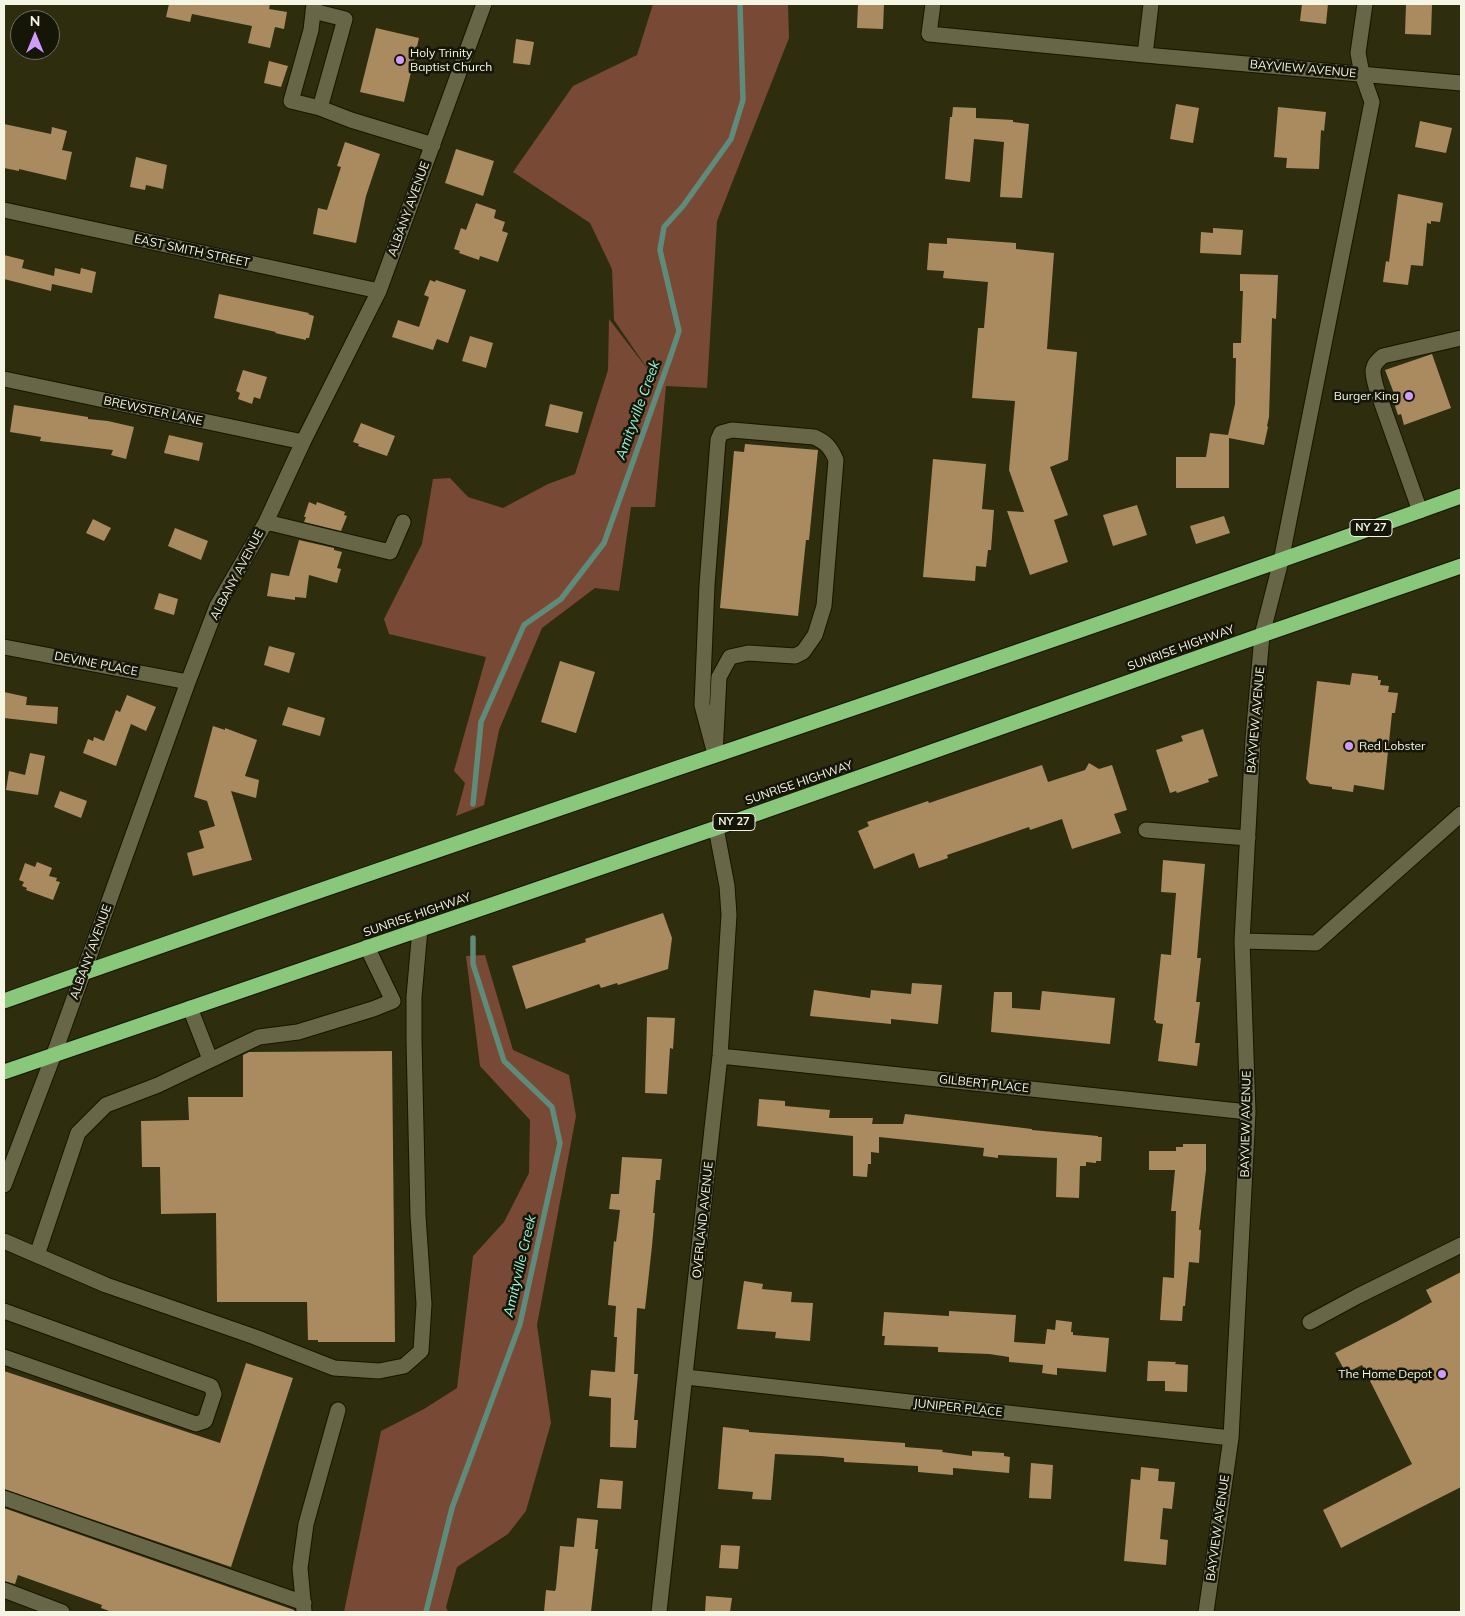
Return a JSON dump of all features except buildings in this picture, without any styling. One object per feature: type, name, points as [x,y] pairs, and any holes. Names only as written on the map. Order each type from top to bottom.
[{"type":"highway","name":"NY 27","points":[[8,997],[1281,561],[1461,496]]},
{"type":"highway","name":"SUNRISE HIGHWAY","points":[[4,1072],[716,828],[1461,566]]},
{"type":"street","name":"ALBANY AVENUE","points":[[4,1185],[54,1054],[217,606],[266,522],[302,442],[380,291],[483,4]]},
{"type":"street","name":"BAYVIEW AVENUE","points":[[933,4],[928,34],[1362,74],[1372,102],[1281,561],[1262,635],[1253,739],[1242,941],[1248,1112],[1231,1438],[1206,1612]]},
{"type":"street","points":[[1145,55],[1151,4]]},
{"type":"street","points":[[1364,4],[1358,53],[1362,74],[1461,84]]},
{"type":"street","points":[[320,108],[345,18],[314,7],[311,30],[292,101],[320,108],[350,120],[433,145]]},
{"type":"street","name":"EAST SMITH STREET","points":[[4,210],[380,291]]},
{"type":"street","points":[[1420,511],[1372,373],[1375,362],[1383,356],[1461,338]]},
{"type":"street","name":"BREWSTER LANE","points":[[4,380],[302,442]]},
{"type":"street","points":[[732,430],[814,437],[824,441],[831,449],[836,460],[824,606],[815,635],[803,652],[795,656],[748,653],[730,657],[719,677],[715,754],[702,705],[706,585],[718,440],[721,433],[732,430]]},
{"type":"street","points":[[266,522],[390,552],[403,522]]},
{"type":"street","name":"DEVINE PLACE","points":[[4,647],[188,682]]},
{"type":"street","points":[[1242,941],[1316,943],[1461,814]]},
{"type":"street","name":"OVERLAND AVENUE","points":[[659,1612],[720,1056],[729,915],[727,886],[716,828]]},
{"type":"street","points":[[1146,830],[1248,838]]},
{"type":"street","points":[[4,1241],[106,1285],[255,1337],[334,1368],[379,1371],[404,1366],[421,1351],[424,1304],[415,1130],[414,997],[420,929]]},
{"type":"street","points":[[367,948],[393,1001]]},
{"type":"street","points":[[37,1255],[78,1133],[106,1105],[158,1085],[259,1037],[298,1032],[393,1001],[414,997]]},
{"type":"street","points":[[190,1008],[210,1059]]},
{"type":"street","name":"GILBERT PLACE","points":[[720,1056],[1248,1112]]},
{"type":"street","points":[[1310,1322],[1461,1245]]},
{"type":"street","points":[[4,1311],[211,1386],[214,1394],[205,1421],[196,1424],[4,1357]]},
{"type":"street","name":"JUNIPER PLACE","points":[[686,1377],[1231,1438]]},
{"type":"street","points":[[4,1498],[304,1608],[300,1568],[306,1524],[338,1410]]},
{"type":"street","points":[[4,1590],[62,1612]]},
{"type":"shaded area","points":[[653,4],[788,4],[789,38],[717,221],[707,388],[666,386],[655,507],[631,507],[619,591],[595,588],[542,628],[499,730],[484,805],[456,816],[465,783],[454,771],[486,657],[389,634],[384,619],[422,544],[433,479],[450,478],[468,497],[503,508],[548,484],[575,474],[608,370],[609,319],[649,371],[614,320],[612,269],[590,223],[513,172],[573,86],[637,55]]},
{"type":"shaded area","points":[[485,955],[513,1050],[569,1075],[576,1116],[537,1325],[551,1423],[526,1511],[508,1534],[457,1567],[446,1607],[448,1612],[344,1612],[381,1431],[424,1409],[457,1388],[473,1256],[504,1222],[529,1173],[530,1120],[480,1066],[466,956]]},
{"type":"waterway","name":"Amityville Creek","points":[[473,804],[481,722],[524,625],[561,599],[604,543],[672,352],[679,331],[660,250],[664,227],[683,206],[731,139],[743,100],[740,4]]},
{"type":"waterway","name":"Amityville Creek","points":[[426,1612],[452,1508],[520,1324],[560,1143],[552,1107],[504,1061],[473,964],[473,938]]},
{"type":"place","name":"Holy Trinity Baptist Church","points":[[400,60]]},
{"type":"place","name":"Burger King","points":[[1409,396]]},
{"type":"place","name":"Red Lobster","points":[[1349,746]]},
{"type":"place","name":"The Home Depot","points":[[1442,1374]]}]
